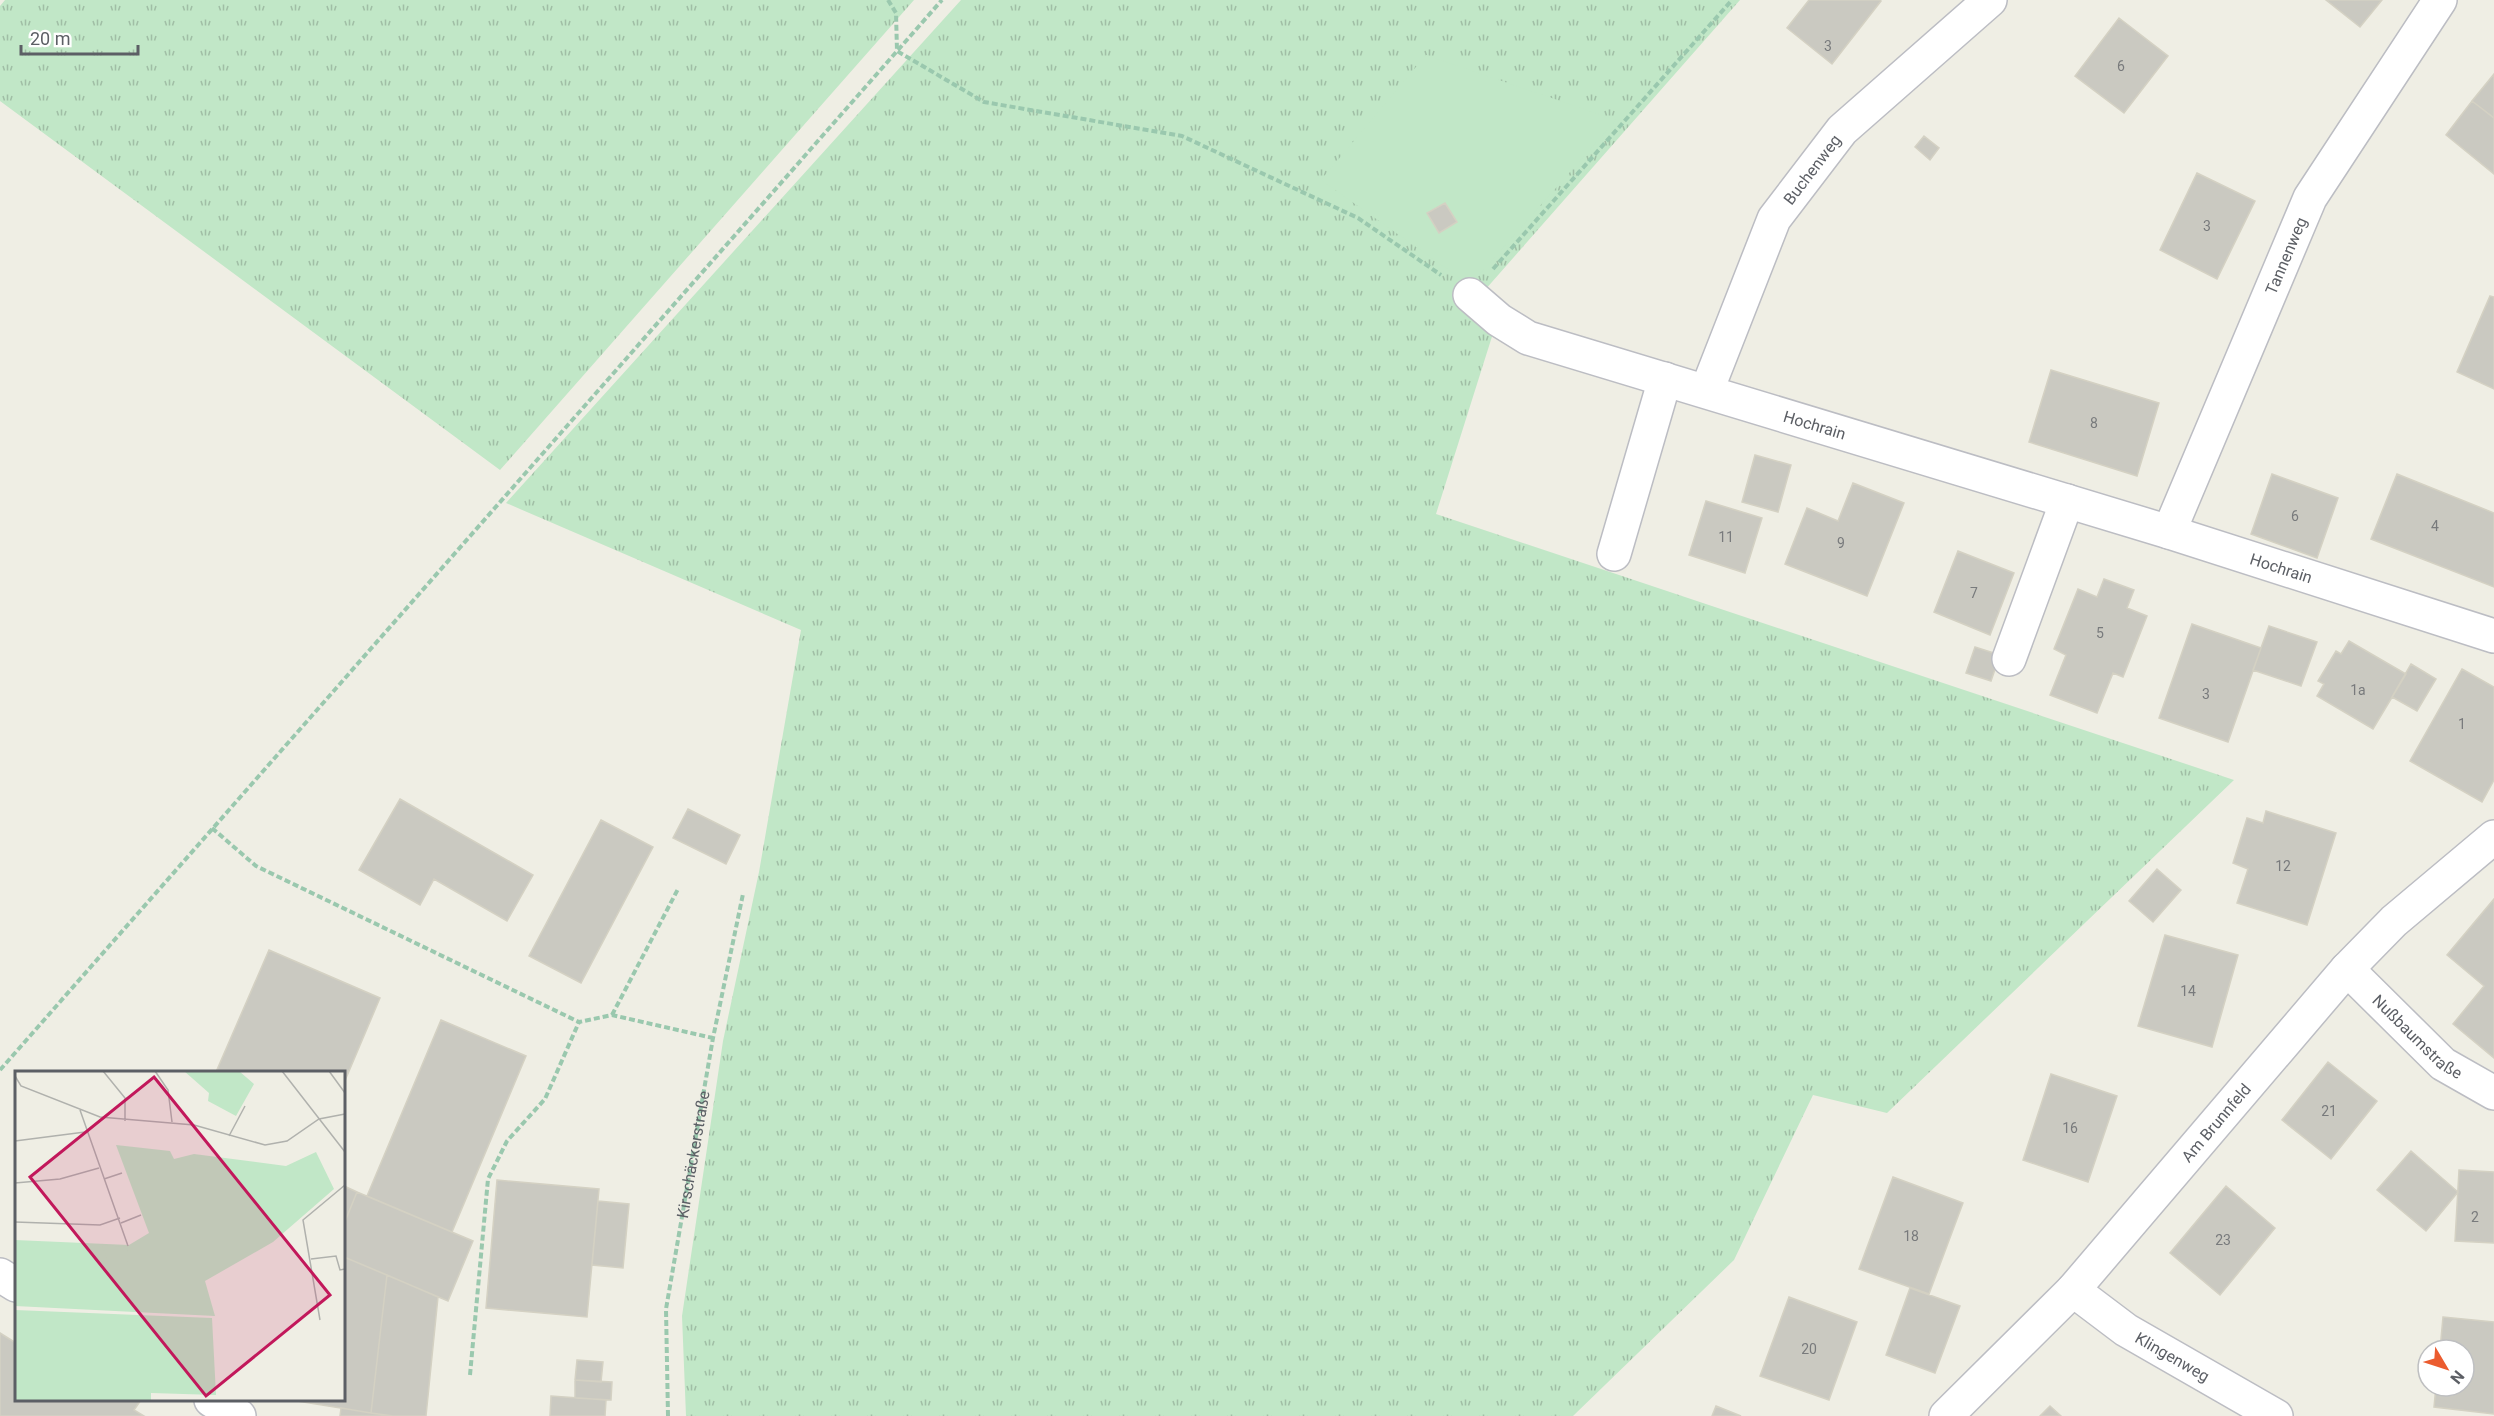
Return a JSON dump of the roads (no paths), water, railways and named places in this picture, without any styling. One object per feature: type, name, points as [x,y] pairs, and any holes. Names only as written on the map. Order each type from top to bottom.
[{"type":"street","name":"Buchenweg","points":[[1707,390],[1774,219],[1842,130],[1990,0]]},
{"type":"street","name":"Tannenweg","points":[[2169,532],[2310,198],[2440,0]]},
{"type":"street","name":"Hochrain","points":[[1470,295],[1499,320],[1528,338],[1707,390],[2493,632]]},
{"type":"street","points":[[1614,554],[1665,378]]},
{"type":"street","points":[[2009,659],[2067,501]]},
{"type":"street","name":"Am Brunnfeld","points":[[1946,1416],[2073,1290],[2347,969],[2394,921],[2494,837]]},
{"type":"street","name":"Nußbaumstraße","points":[[2347,969],[2443,1064],[2494,1093]]},
{"type":"street","points":[[0,1275],[15,1284]]},
{"type":"street","name":"Klingenweg","points":[[2073,1290],[2126,1330],[2276,1416]]},
{"type":"street","points":[[213,1401],[239,1416]]}]
